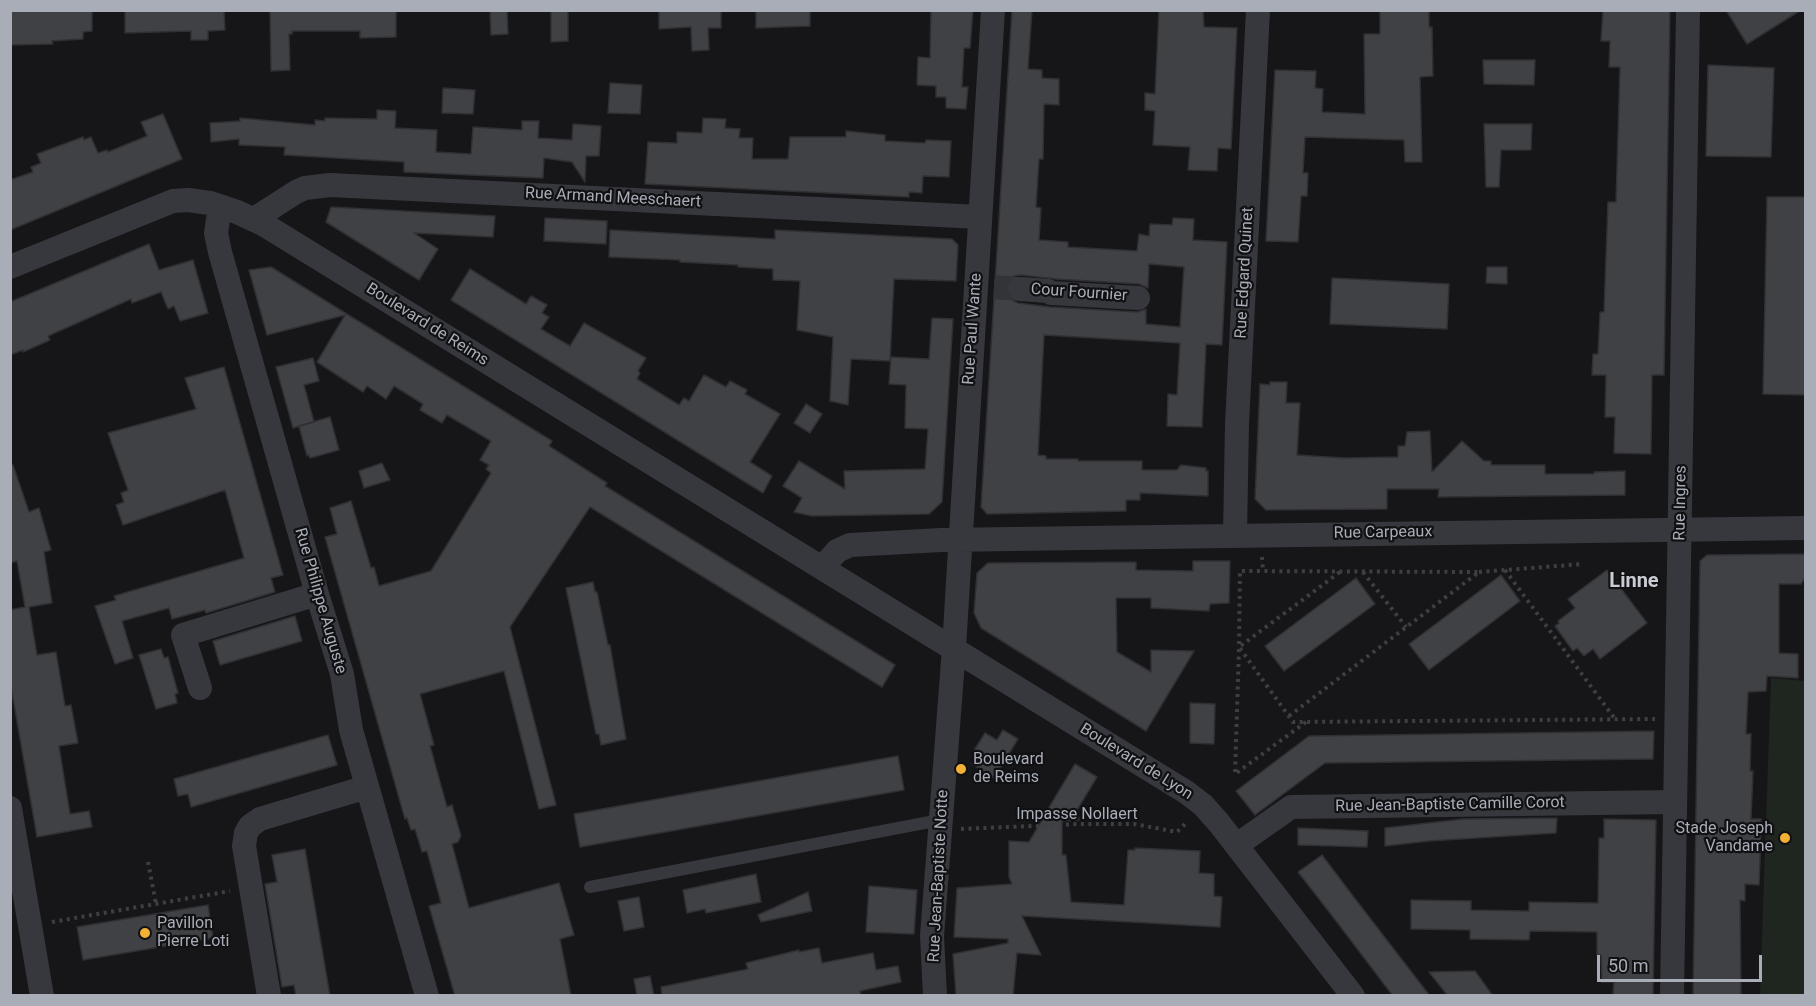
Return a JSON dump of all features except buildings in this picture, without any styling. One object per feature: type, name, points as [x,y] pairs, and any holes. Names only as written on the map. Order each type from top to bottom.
[{"type":"street","name":"Rue Paul Wante","points":[[954,648],[960,539],[985,286],[980,217],[993,10]]},
{"type":"street","name":"Rue Edgard Quinet","points":[[1235,535],[1237,424],[1258,10]]},
{"type":"street","name":"Rue Ingres","points":[[1672,996],[1688,10]]},
{"type":"street","name":"Rue Armand Meeschaert","points":[[254,219],[296,192],[305,188],[330,185],[980,217]]},
{"type":"street","name":"Boulevard de Reims","points":[[10,267],[173,201],[194,200],[220,206],[254,219],[954,648]]},
{"type":"street","name":"Rue Philippe Auguste","points":[[220,206],[216,233],[220,252],[342,674],[351,730],[427,996]]},
{"type":"street","name":"Cour Fournier","points":[[1020,289],[1138,298]]},
{"type":"street","name":"Rue Carpeaux","points":[[960,539],[1806,528]]},
{"type":"street","points":[[822,568],[837,551],[850,545],[960,539]]},
{"type":"street","points":[[200,688],[183,635],[317,594]]},
{"type":"street","name":"Boulevard de Lyon","points":[[954,648],[1186,792],[1203,805],[1237,845],[1353,996]]},
{"type":"street","name":"Rue Jean-Baptiste Notte","points":[[935,996],[932,936],[954,648]]},
{"type":"street","points":[[269,996],[244,838],[250,826],[255,822],[367,787]]},
{"type":"street","name":"Rue Jean-Baptiste Camille Corot","points":[[1237,845],[1291,807],[1675,802]]},
{"type":"street","points":[[10,808],[15,864],[30,926],[42,996]]},
{"type":"lane","points":[[590,887],[940,824]]},
{"type":"path","points":[[1306,722],[1235,774],[1240,571],[1479,572],[1583,564]]},
{"type":"path","points":[[1505,570],[1615,719]]},
{"type":"path","points":[[1239,647],[1341,571]]},
{"type":"path","points":[[1364,572],[1406,627]]},
{"type":"path","points":[[1290,716],[1479,572]]},
{"type":"path","points":[[1239,647],[1293,722],[1677,719]]},
{"type":"path","name":"Impasse Nollaert","points":[[940,824],[1134,824],[1177,832],[1203,805]]},
{"type":"path","points":[[148,862],[156,904]]},
{"type":"path","points":[[30,926],[251,887]]},
{"type":"shaded area","name":"Stade Joseph Vandame","points":[[1771,678],[1805,681],[1805,995],[1760,995]]},
{"type":"tunnel","points":[[994,287],[1020,289]]},
{"type":"place","name":"Boulevard de Reims","points":[[961,769]]},
{"type":"place","name":"Stade Joseph Vandame","points":[[1785,838]]},
{"type":"place","name":"Pavillon Pierre Loti","points":[[145,933]]},
{"type":"district","name":"Linne","points":[[1634,582]]}]
